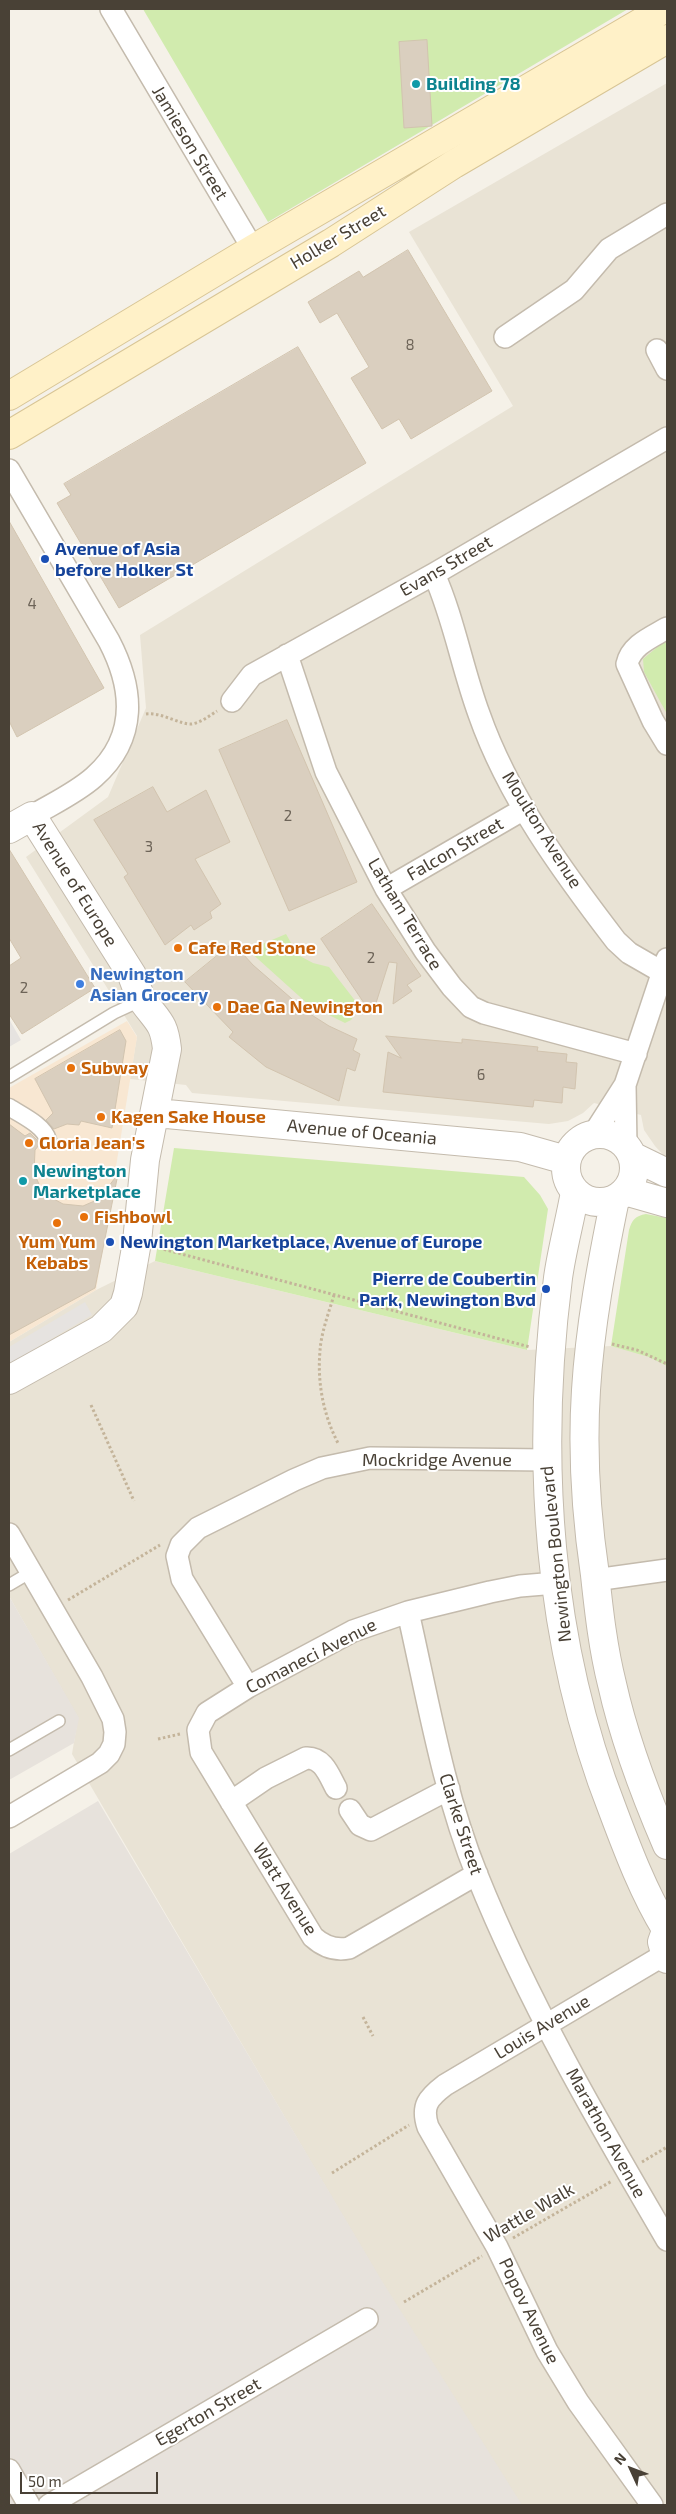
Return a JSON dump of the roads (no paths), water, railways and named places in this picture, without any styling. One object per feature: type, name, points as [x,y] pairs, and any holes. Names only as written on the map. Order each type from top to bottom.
[{"type":"main road","name":"Holker Street","points":[[9,396],[253,249],[664,9]]},
{"type":"main road","name":"Holker Street","points":[[9,434],[331,243],[463,159],[667,39]]},
{"type":"main road","name":"Jamieson Street","points":[[253,249],[270,278]]},
{"type":"street","name":"Jamieson Street","points":[[111,9],[253,249]]},
{"type":"street","points":[[505,337],[574,290],[609,249],[667,214]]},
{"type":"street","name":"Evans Street","points":[[232,701],[252,675],[434,574],[667,438]]},
{"type":"street","points":[[9,470],[121,663],[128,689],[128,717],[111,759],[93,778],[20,823]]},
{"type":"street","name":"Moulton Avenue","points":[[434,574],[445,598],[479,715],[505,774],[524,809],[616,941],[629,953],[665,965]]},
{"type":"street","points":[[667,628],[634,649],[629,656],[628,664],[653,721],[667,744]]},
{"type":"street","name":"Latham Terrace","points":[[288,654],[326,772],[386,889],[425,951],[452,987],[471,1007],[484,1012],[636,1054]]},
{"type":"street","name":"Falcon Street","points":[[386,889],[524,809]]},
{"type":"street","name":"Avenue of Europe","points":[[9,1380],[101,1330],[114,1319],[124,1306],[137,1242],[145,1160],[156,1113],[167,1049],[165,1031],[158,1018],[142,1000],[132,975],[20,823]]},
{"type":"street","points":[[593,1135],[625,1085],[636,1054],[661,1000],[665,965]]},
{"type":"street","points":[[625,1085],[629,1151],[633,1174],[620,1195],[605,1202],[594,1202],[575,1192],[567,1178],[566,1160],[569,1153],[579,1141],[593,1135],[611,1136],[629,1151],[667,1174]]},
{"type":"street","points":[[9,1107],[38,1126],[47,1135],[48,1140]]},
{"type":"street","name":"Avenue of Oceania","points":[[156,1113],[520,1148],[566,1160]]},
{"type":"street","name":"Newington Boulevard","points":[[575,1192],[558,1278],[548,1400],[547,1460],[556,1583],[573,1686],[596,1766],[625,1844],[656,1912],[666,1943]]},
{"type":"street","points":[[620,1195],[667,1203]]},
{"type":"street","name":"Newington Boulevard","points":[[620,1195],[600,1276],[586,1389],[584,1440],[587,1517],[602,1638],[612,1685],[631,1747],[667,1845]]},
{"type":"street","name":"Mockridge Avenue","points":[[248,1687],[182,1579],[177,1556],[181,1545],[198,1528],[294,1480],[348,1461],[370,1458],[547,1460]]},
{"type":"street","points":[[9,1534],[113,1719],[116,1732],[114,1744],[109,1754],[100,1763],[9,1817]]},
{"type":"street","points":[[595,1580],[667,1570]]},
{"type":"street","name":"Comaneci Avenue","points":[[198,1730],[208,1713],[248,1687],[353,1631],[408,1612],[520,1586],[556,1583]]},
{"type":"street","name":"Clarke Street","points":[[408,1612],[449,1789],[476,1874],[518,1970],[546,2024]]},
{"type":"street","name":"Watt Avenue","points":[[198,1730],[201,1752],[313,1937],[321,1944],[340,1950],[349,1948],[476,1874]]},
{"type":"street","points":[[231,1802],[266,1778],[306,1758],[313,1758],[320,1762],[336,1788]]},
{"type":"street","points":[[350,1810],[360,1825],[371,1830],[449,1789]]},
{"type":"street","name":"Louis Avenue","points":[[425,2111],[430,2098],[445,2084],[546,2024],[666,1943]]},
{"type":"street","name":"Marathon Avenue","points":[[546,2024],[627,2172],[667,2240]]},
{"type":"street","name":"Popov Avenue","points":[[425,2111],[428,2127],[498,2247],[547,2352],[578,2402],[652,2505]]},
{"type":"street","name":"Egerton Street","points":[[48,2505],[367,2319]]},
{"type":"street","points":[[9,2470],[29,2505]]},
{"type":"lane","points":[[10,1074],[114,1013],[142,1000]]},
{"type":"lane","points":[[9,1585],[31,1572]]},
{"type":"lane","points":[[9,1750],[59,1721]]},
{"type":"place","name":"Building 78","points":[[416,84]]},
{"type":"place","name":"Avenue of Asia before Holker St","points":[[45,559]]},
{"type":"place","name":"Cafe Red Stone","points":[[178,948]]},
{"type":"place","name":"Newington Asian Grocery","points":[[80,984]]},
{"type":"place","name":"Dae Ga Newington","points":[[217,1007]]},
{"type":"place","name":"Subway","points":[[71,1068]]},
{"type":"place","name":"Kagen Sake House","points":[[101,1117]]},
{"type":"place","name":"Gloria Jean's","points":[[29,1143]]},
{"type":"place","name":"Newington Marketplace","points":[[23,1181]]},
{"type":"place","name":"Fishbowl","points":[[84,1217]]},
{"type":"place","name":"Yum Yum Kebabs","points":[[57,1223]]},
{"type":"place","name":"Newington Marketplace, Avenue of Europe","points":[[110,1242]]},
{"type":"place","name":"Pierre de Coubertin Park, Newington Bvd","points":[[546,1289]]}]
